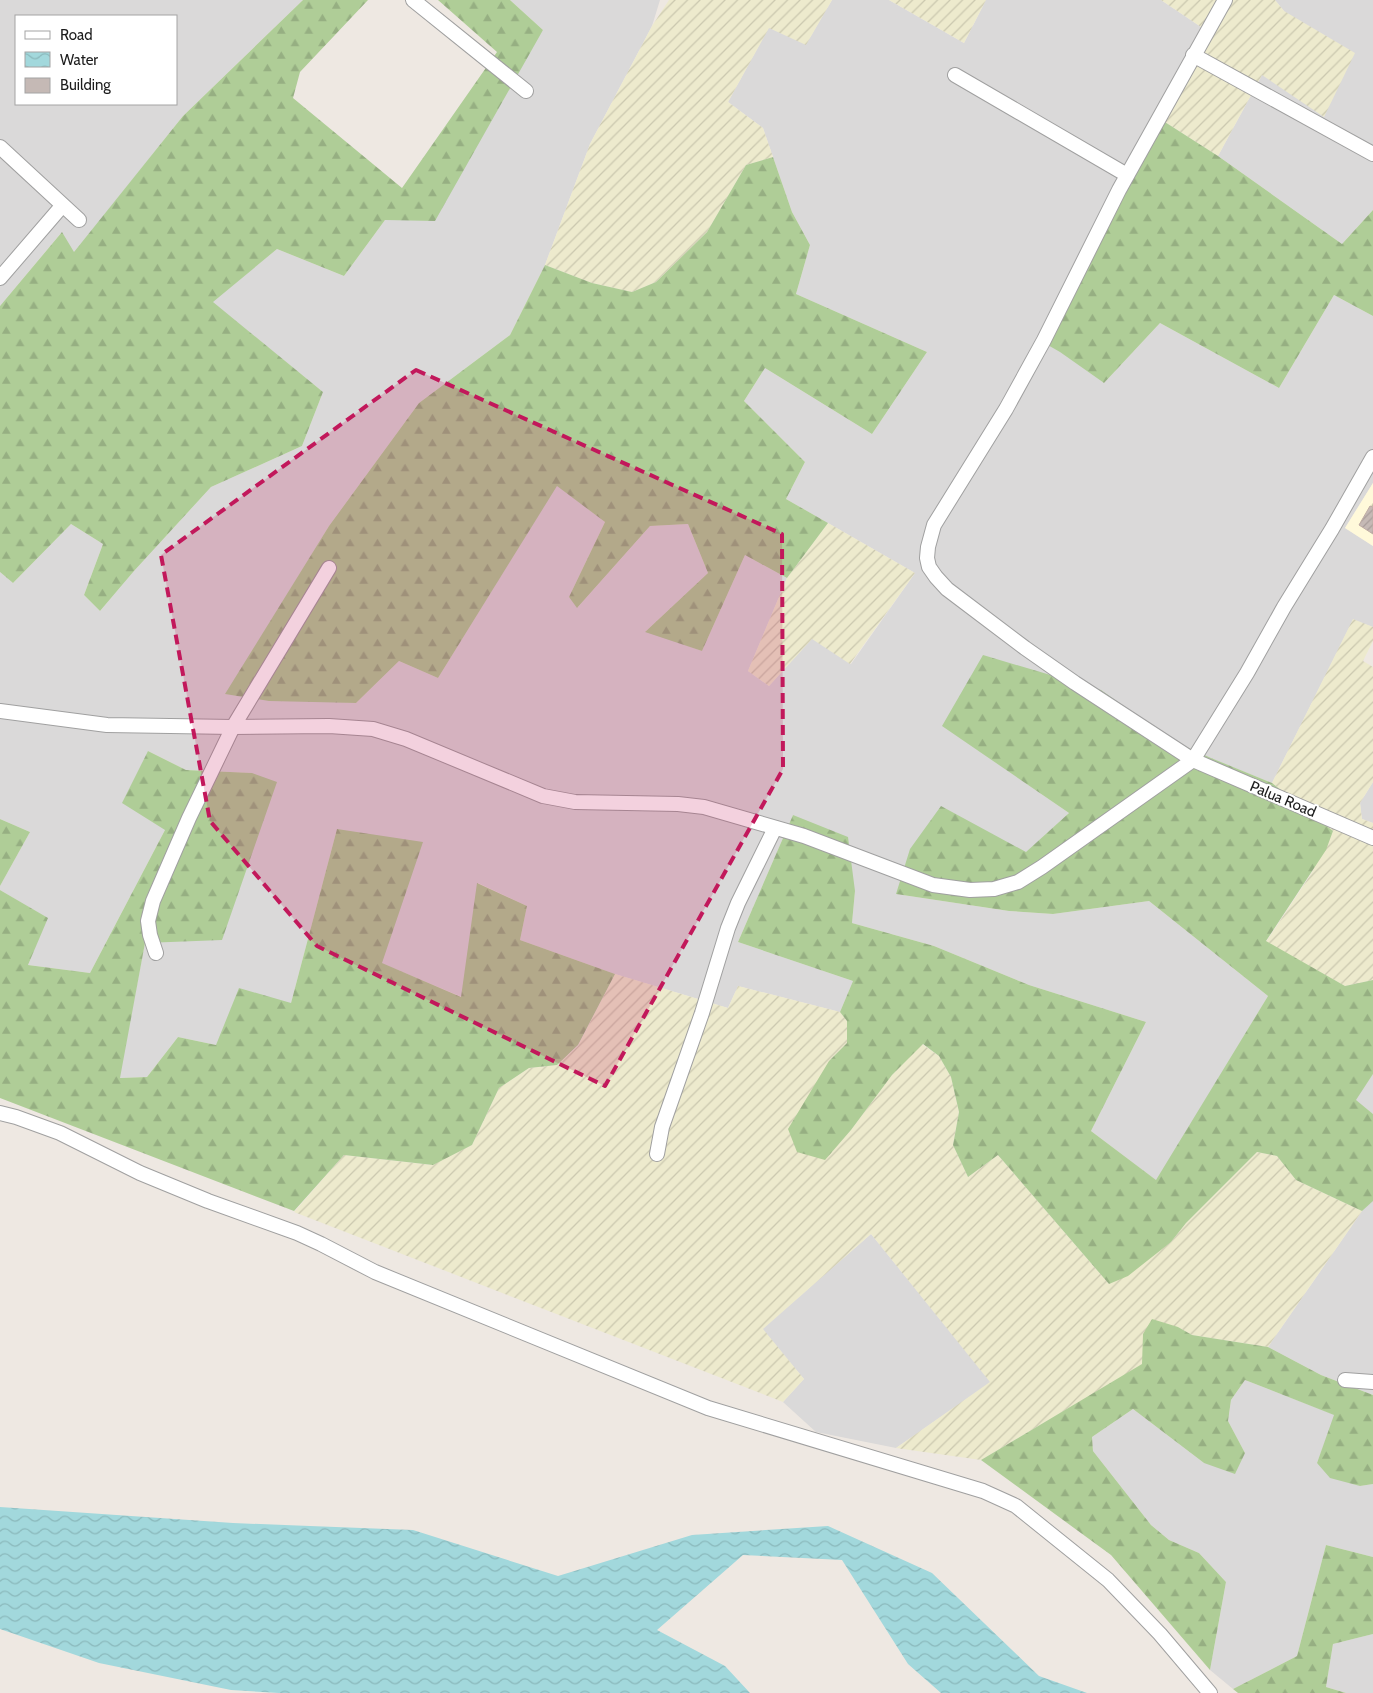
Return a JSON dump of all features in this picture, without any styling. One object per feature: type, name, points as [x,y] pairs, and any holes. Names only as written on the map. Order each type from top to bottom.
[{"type":"street","points":[[413,0],[526,91]]},
{"type":"street","name":"Palua Road","points":[[1225,0],[1127,175],[1044,340],[1006,410],[934,526],[928,546],[927,558],[929,567],[947,589],[1060,673],[1193,760],[1373,838]]},
{"type":"street","points":[[1193,55],[1373,154]]},
{"type":"street","points":[[955,74],[1127,175]]},
{"type":"street","points":[[0,147],[62,206],[80,220]]},
{"type":"street","points":[[0,278],[62,206]]},
{"type":"street","points":[[0,711],[107,724],[233,727],[329,726],[373,730],[406,739],[543,796],[574,802],[678,804],[704,807],[804,836],[934,885],[970,890],[994,889],[1018,882],[1042,867],[1193,760],[1247,673],[1373,457]]},
{"type":"street","points":[[156,954],[148,929],[148,921],[154,901],[189,818],[233,727],[329,568]]},
{"type":"street","points":[[657,1154],[662,1127],[702,1013],[728,928],[738,902],[775,828]]},
{"type":"street","points":[[0,1113],[60,1133],[140,1173],[208,1202],[297,1233],[375,1272],[708,1408],[983,1491],[1016,1506],[1108,1580],[1160,1634],[1210,1693]]},
{"type":"street","points":[[1345,1380],[1373,1382]]},
{"type":"highlighted area","points":[[416,370],[782,534],[783,769],[605,1086],[317,946],[210,821],[161,555]]},
{"type":"shaded area","points":[[0,0],[303,0],[183,116],[74,253],[61,233],[0,306]]},
{"type":"shaded area","points":[[510,0],[660,0],[652,26],[590,144],[545,265],[510,335],[419,403],[329,526],[226,694],[356,703],[399,661],[438,678],[557,485],[605,522],[569,597],[578,607],[650,526],[688,524],[708,573],[646,631],[702,651],[745,555],[787,578],[748,671],[769,686],[812,638],[851,664],[915,573],[786,499],[805,462],[744,401],[765,368],[872,434],[927,352],[796,294],[810,245],[792,212],[763,128],[728,102],[769,27],[806,44],[832,0],[889,0],[964,43],[986,0],[1161,0],[1204,29],[1039,340],[1060,351],[1104,383],[1160,323],[1279,388],[1334,295],[1373,316],[1373,483],[1345,528],[1373,546],[1373,627],[1353,620],[1272,783],[1173,741],[943,726],[1069,813],[1026,853],[896,894],[1009,911],[1053,914],[1149,901],[1268,996],[1157,1181],[1091,1131],[1146,1022],[1029,985],[934,946],[852,923],[855,891],[793,815],[738,942],[853,981],[840,1012],[738,986],[728,1008],[615,974],[520,940],[527,906],[478,883],[462,997],[381,963],[337,829],[291,1003],[216,1045],[178,1037],[147,1077],[119,1078],[145,943],[252,773],[186,770],[148,751],[165,830],[90,973],[28,965],[47,918],[0,890],[0,886],[30,832],[0,819],[0,572],[13,583],[71,524],[103,544],[84,595],[100,611],[211,487],[302,446],[323,392],[212,302],[277,249],[344,276],[385,220],[543,30]]},
{"type":"shaded area","points":[[669,0],[832,0],[806,45],[769,28],[728,102],[763,128],[773,157],[746,165],[707,232],[656,282],[632,292],[592,283],[545,265],[590,144],[652,26]]},
{"type":"shaded area","points":[[889,0],[986,0],[964,43]]},
{"type":"shaded area","points":[[1161,0],[1275,0],[1284,11],[1355,53],[1324,117],[1262,75],[1218,156],[1157,117],[1204,29]]},
{"type":"shaded area","points":[[1275,0],[1373,0],[1373,210],[1342,244],[1218,156],[1262,75],[1284,11]]},
{"type":"shaded area","points":[[1373,483],[1373,546],[1345,528]]},
{"type":"shaded area","points":[[828,523],[915,573],[850,664],[812,639],[769,686],[748,671],[787,578]]},
{"type":"shaded area","points":[[1353,619],[1373,627],[1373,641],[1363,661],[1373,667],[1373,782],[1360,803],[1362,819],[1373,823],[1373,980],[1345,986],[1266,942],[1311,874],[1333,831],[1272,783]]},
{"type":"shaded area","points":[[1373,782],[1373,823],[1362,819],[1360,803]]},
{"type":"shaded area","points":[[615,974],[728,1008],[738,986],[840,1012],[847,1021],[847,1043],[829,1061],[825,1159],[851,1130],[892,1075],[922,1044],[939,1056],[951,1077],[959,1112],[953,1145],[968,1177],[998,1155],[1109,1284],[1171,1242],[1186,1223],[1257,1152],[1277,1156],[1296,1180],[1362,1211],[1268,1347],[1192,1335],[1178,1327],[1143,1334],[1143,1364],[981,1460],[896,1448],[990,1382],[871,1234],[763,1329],[804,1379],[783,1402],[294,1212],[344,1155],[432,1165],[472,1145],[499,1088],[529,1068],[557,1065],[578,1046]]},
{"type":"shaded area","points":[[1373,1074],[1373,1114],[1355,1100]]},
{"type":"shaded area","points":[[1372,1200],[1373,1395],[1321,1375],[1268,1347],[1362,1211]]},
{"type":"shaded area","points":[[871,1234],[991,1382],[896,1448],[816,1432],[783,1402],[804,1379],[762,1329]]},
{"type":"shaded area","points":[[1245,1380],[1335,1415],[1317,1463],[1360,1486],[1373,1484],[1373,1557],[1326,1545],[1297,1656],[1233,1689],[1210,1670],[1226,1582],[1199,1553],[1169,1540],[1151,1525],[1093,1451],[1092,1437],[1133,1409],[1204,1463],[1245,1453],[1228,1421],[1231,1400]]},
{"type":"shaded area","points":[[1373,1634],[1373,1693],[1346,1693],[1326,1687],[1333,1644]]},
{"type":"green space","points":[[303,0],[368,0],[300,72],[293,98],[402,188],[497,52],[438,0],[510,0],[543,30],[435,221],[385,220],[344,276],[277,249],[213,302],[323,392],[302,446],[211,487],[100,611],[84,595],[103,544],[71,524],[13,583],[0,572],[0,306],[62,232],[74,252],[183,116]]},
{"type":"green space","points":[[1157,117],[1218,156],[1342,244],[1373,210],[1373,316],[1334,295],[1279,388],[1160,323],[1104,383],[1060,352],[1039,340]]},
{"type":"green space","points":[[773,157],[792,212],[810,245],[796,294],[927,352],[872,434],[765,368],[744,401],[805,462],[786,499],[828,523],[787,578],[745,555],[702,651],[645,632],[708,573],[688,524],[650,526],[577,608],[569,597],[605,522],[557,486],[438,678],[399,661],[356,703],[269,701],[225,694],[329,526],[419,403],[510,335],[545,265],[592,283],[632,292],[656,282],[707,232],[746,165]]},
{"type":"green space","points":[[983,655],[1101,690],[1173,741],[1272,783],[1333,831],[1326,850],[1266,941],[1345,986],[1373,980],[1373,1074],[1356,1100],[1373,1114],[1373,1201],[1362,1211],[1296,1180],[1277,1156],[1257,1152],[1186,1223],[1171,1242],[1128,1276],[1109,1284],[998,1155],[968,1177],[953,1145],[959,1112],[951,1077],[939,1056],[923,1044],[892,1075],[851,1130],[825,1160],[797,1152],[788,1129],[829,1061],[847,1043],[847,1021],[840,1012],[853,981],[738,942],[793,815],[848,837],[855,891],[852,923],[934,946],[1029,985],[1146,1022],[1091,1131],[1156,1180],[1268,996],[1149,901],[1053,914],[1009,911],[896,894],[910,849],[941,806],[1026,852],[1069,813],[942,726]]},
{"type":"green space","points":[[148,751],[186,770],[252,773],[277,782],[222,940],[145,943],[120,1078],[147,1077],[178,1037],[216,1045],[239,988],[291,1003],[337,829],[423,842],[382,963],[461,997],[477,883],[527,906],[520,940],[615,974],[578,1045],[557,1065],[529,1068],[499,1088],[472,1145],[433,1165],[344,1155],[294,1211],[0,1098],[0,890],[48,918],[28,965],[90,973],[165,830],[122,803]]},
{"type":"green space","points":[[0,819],[30,832],[0,886]]},
{"type":"green space","points":[[1152,1319],[1178,1327],[1192,1335],[1268,1347],[1321,1375],[1373,1395],[1373,1484],[1360,1486],[1330,1478],[1317,1463],[1334,1415],[1245,1380],[1231,1400],[1228,1421],[1245,1453],[1235,1474],[1204,1463],[1133,1409],[1092,1437],[1093,1451],[1151,1525],[1169,1540],[1199,1553],[1226,1582],[1210,1670],[1111,1555],[981,1460],[1142,1364],[1143,1334]]},
{"type":"green space","points":[[1326,1545],[1373,1557],[1373,1634],[1333,1644],[1326,1687],[1346,1693],[1238,1693],[1233,1689],[1297,1656]]},
{"type":"water","points":[[0,1507],[233,1523],[413,1530],[558,1576],[692,1535],[828,1526],[932,1573],[1039,1676],[1087,1693],[941,1693],[908,1664],[842,1560],[743,1555],[657,1630],[725,1666],[750,1693],[279,1693],[231,1690],[99,1663],[0,1629]]},
{"type":"building","points":[[1370,506],[1373,507],[1373,534],[1359,525]]}]
